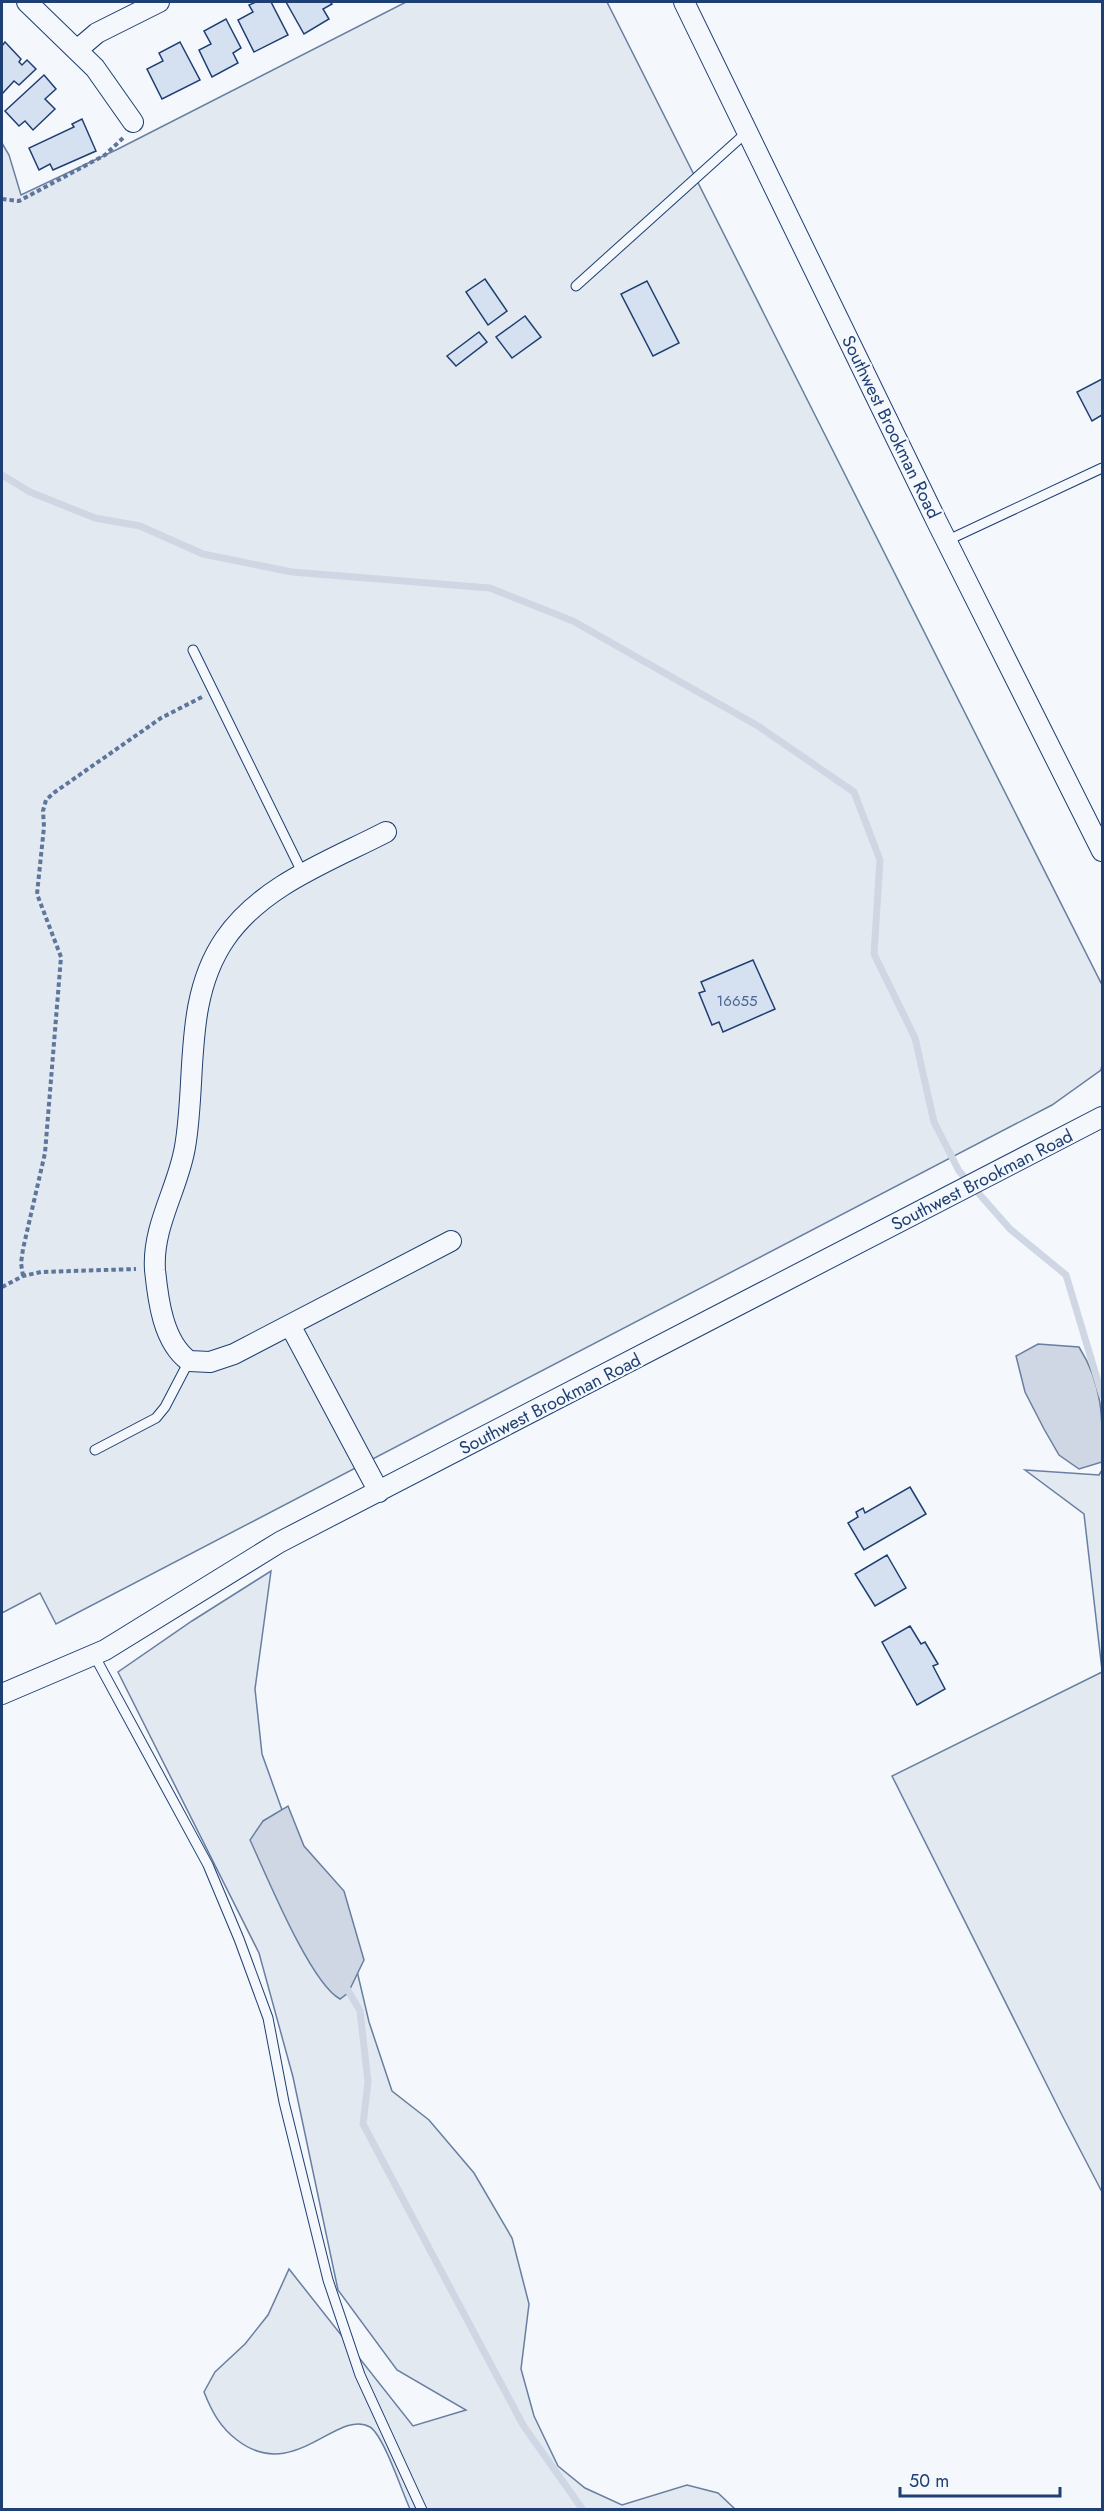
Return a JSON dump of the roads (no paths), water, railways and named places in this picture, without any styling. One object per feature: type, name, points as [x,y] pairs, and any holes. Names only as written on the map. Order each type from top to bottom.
[{"type":"street","points":[[27,2],[95,68],[133,122]]},
{"type":"street","points":[[78,50],[98,33],[159,2]]},
{"type":"street","name":"Southwest Brookman Road","points":[[684,2],[946,541],[1102,851]]},
{"type":"street","points":[[386,832],[285,884],[250,910],[225,939],[212,962],[198,1006],[194,1030],[185,1149],[164,1208],[157,1239],[155,1269],[167,1332],[175,1348],[189,1361],[210,1362],[234,1354],[451,1240]]},
{"type":"street","name":"Southwest Brookman Road","points":[[2,1694],[94,1655],[134,1634],[280,1542],[1102,1117]]},
{"type":"street","points":[[290,1325],[379,1492]]},
{"type":"lane","points":[[576,286],[747,132]]},
{"type":"lane","points":[[946,541],[1102,468]]},
{"type":"lane","points":[[193,650],[303,874]]},
{"type":"lane","points":[[95,1450],[156,1418],[165,1407],[189,1361]]},
{"type":"lane","points":[[94,1655],[208,1865],[239,1939],[268,2018],[284,2102],[328,2280],[360,2375],[422,2510]]},
{"type":"waterway","points":[[2,475],[30,492],[95,518],[140,526],[203,554],[292,572],[490,588],[573,621],[758,726],[854,792],[880,860],[874,954],[915,1038],[934,1122],[959,1171],[1010,1229],[1066,1275],[1102,1395]]},
{"type":"waterway","points":[[345,1985],[360,2011],[368,2082],[363,2124],[523,2425],[583,2510]]}]
